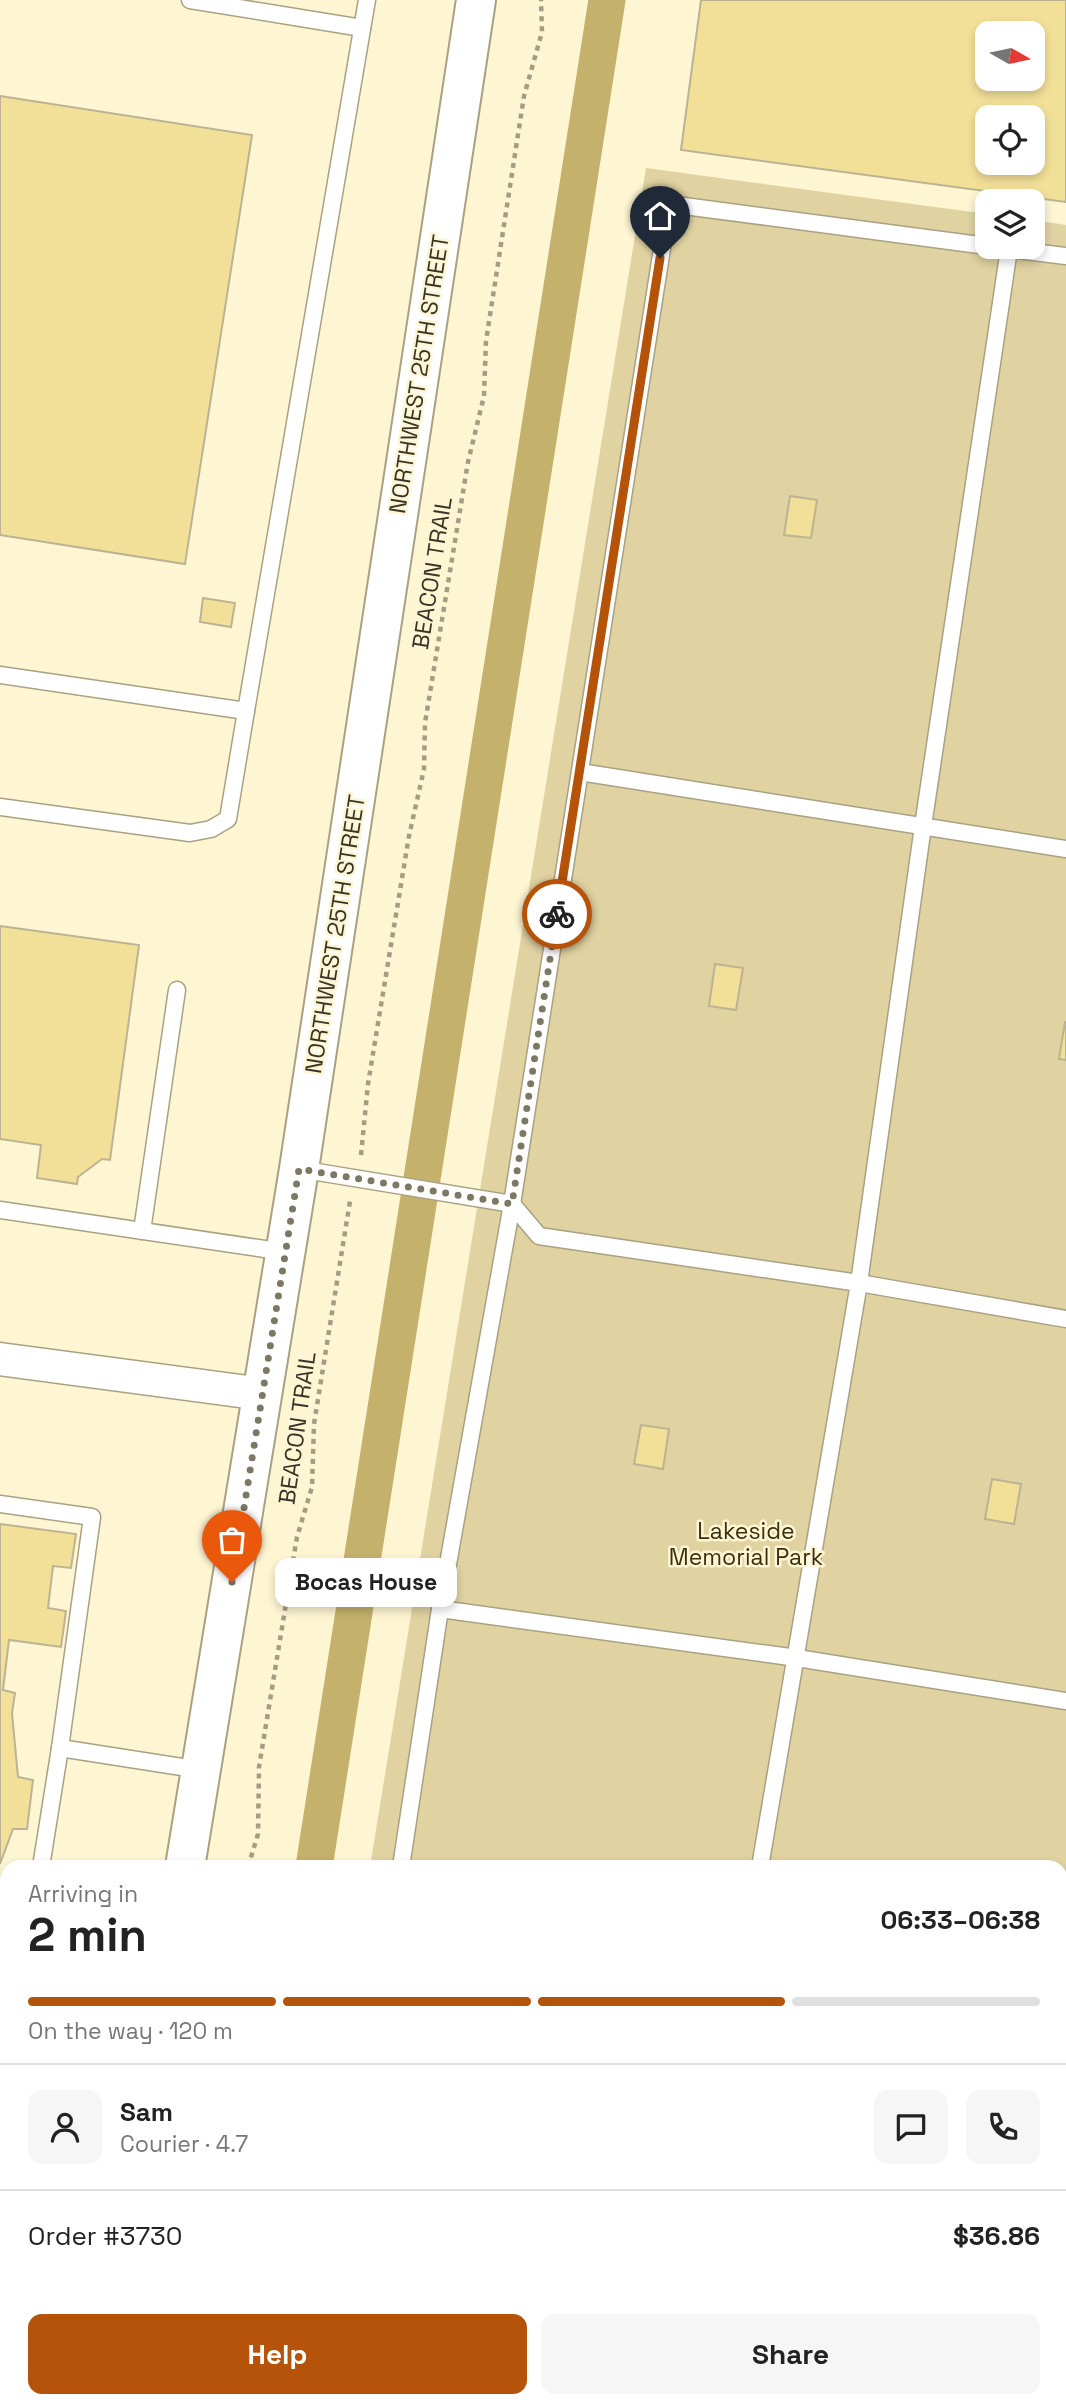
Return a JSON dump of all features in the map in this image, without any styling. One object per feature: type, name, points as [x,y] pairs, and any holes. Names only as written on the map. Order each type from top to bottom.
[{"type":"main road","name":"NORTHWEST 25TH STREET","points":[[186,1860],[299,1169],[476,0]]},
{"type":"street","points":[[0,1359],[263,1394]]},
{"type":"lane","points":[[190,0],[362,28]]},
{"type":"lane","points":[[0,807],[190,833],[211,829],[228,819],[367,0]]},
{"type":"lane","points":[[402,1860],[440,1609],[512,1204],[669,204],[975,244]]},
{"type":"lane","points":[[1045,253],[1066,256]]},
{"type":"lane","points":[[761,1860],[859,1283],[923,826],[1008,259]]},
{"type":"lane","points":[[0,675],[246,711]]},
{"type":"lane","points":[[580,772],[1066,849]]},
{"type":"lane","points":[[142,1231],[177,990]]},
{"type":"lane","points":[[299,1169],[512,1204],[539,1236],[859,1283],[1066,1319]]},
{"type":"lane","points":[[0,1210],[286,1252]]},
{"type":"lane","points":[[0,1504],[92,1517],[42,1860]]},
{"type":"lane","points":[[440,1609],[797,1658],[1066,1702]]},
{"type":"lane","points":[[60,1748],[201,1770]]},
{"type":"path","name":"BEACON TRAIL","points":[[361,1153],[368,1084],[409,836],[424,769],[425,723],[468,462],[484,396],[486,341],[524,96],[542,32],[541,0]]},
{"type":"path","name":"BEACON TRAIL","points":[[250,1860],[258,1834],[259,1767],[297,1536],[312,1486],[314,1424],[350,1201]]},
{"type":"green space","name":"Lakeside Memorial Park","points":[[646,168],[975,212],[975,259],[1045,259],[1045,222],[1066,225],[1066,1860],[371,1860]]},
{"type":"building","points":[[701,0],[1066,0],[1066,202],[1045,199],[1045,189],[975,190],[681,150]]},
{"type":"building","points":[[0,96],[252,135],[185,564],[0,535]]},
{"type":"building","points":[[790,496],[817,500],[811,538],[784,535]]},
{"type":"building","points":[[203,598],[235,603],[231,627],[200,622]]},
{"type":"building","points":[[0,926],[139,945],[110,1160],[102,1159],[78,1177],[77,1184],[37,1178],[41,1145],[0,1139]]},
{"type":"building","points":[[715,964],[743,968],[736,1010],[709,1006]]},
{"type":"building","points":[[1066,1022],[1066,1060],[1059,1059]]},
{"type":"building","points":[[641,1425],[669,1429],[663,1469],[634,1464]]},
{"type":"building","points":[[992,1479],[1021,1484],[1014,1524],[985,1519]]},
{"type":"building","points":[[0,1524],[76,1534],[71,1568],[53,1566],[48,1608],[66,1611],[61,1647],[9,1640],[3,1690],[15,1693],[12,1713],[18,1777],[33,1780],[27,1829],[13,1829],[0,1860]]},
{"type":"waterway","points":[[315,1860],[607,0]]},
{"type":"way so far","points":[[232,1582],[299,1169],[512,1204],[557,914]]},
{"type":"place","name":"Bocas House","points":[[232,1582]]},
{"type":"route","points":[[557,914],[660,258]]}]
